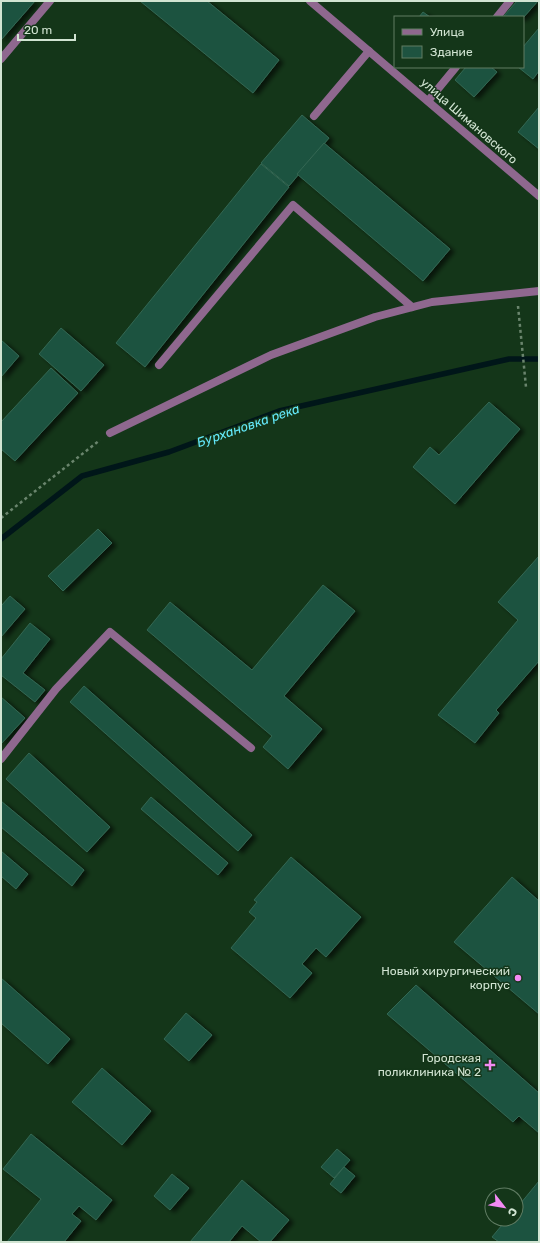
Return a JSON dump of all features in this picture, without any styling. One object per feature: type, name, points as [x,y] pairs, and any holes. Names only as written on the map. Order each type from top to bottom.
[{"type":"street","points":[[1,59],[50,1]]},
{"type":"street","name":"улица Шимановского","points":[[310,1],[539,196]]},
{"type":"street","points":[[498,16],[510,1]]},
{"type":"street","points":[[314,116],[369,51]]},
{"type":"street","points":[[428,101],[455,68]]},
{"type":"street","points":[[159,365],[293,205],[412,307]]},
{"type":"street","points":[[110,432],[271,355],[375,317],[432,302],[539,291]]},
{"type":"street","points":[[1,759],[56,689],[110,632],[252,748]]},
{"type":"path","points":[[517,294],[526,387]]},
{"type":"path","points":[[1,518],[110,432]]},
{"type":"building","points":[[1,1],[35,1],[1,40]]},
{"type":"building","points":[[140,1],[207,1],[279,60],[253,93]]},
{"type":"building","points":[[517,1],[538,1],[524,17],[504,16]]},
{"type":"building","points":[[423,12],[429,16],[420,16]]},
{"type":"building","points":[[539,28],[539,71],[533,79],[519,68],[524,68],[524,46]]},
{"type":"building","points":[[465,68],[492,68],[497,72],[474,97],[455,80]]},
{"type":"building","points":[[539,107],[539,149],[518,132]]},
{"type":"building","points":[[302,115],[329,138],[289,186],[261,163]]},
{"type":"building","points":[[324,143],[450,249],[423,281],[297,174]]},
{"type":"building","points":[[261,164],[289,187],[145,367],[116,343]]},
{"type":"building","points":[[61,328],[104,365],[81,391],[39,354]]},
{"type":"building","points":[[1,340],[19,356],[1,377]]},
{"type":"building","points":[[51,368],[78,393],[15,461],[1,449],[1,422]]},
{"type":"building","points":[[489,402],[520,429],[455,504],[413,467],[430,447],[439,455]]},
{"type":"building","points":[[98,529],[112,543],[63,591],[48,576]]},
{"type":"building","points":[[539,556],[539,661],[496,710],[499,713],[475,743],[438,715],[518,620],[498,602]]},
{"type":"building","points":[[323,585],[355,611],[284,696],[322,729],[288,769],[263,747],[272,736],[147,630],[170,602],[252,670]]},
{"type":"building","points":[[10,596],[25,609],[1,637],[1,606]]},
{"type":"building","points":[[30,623],[50,639],[23,673],[45,690],[35,702],[1,675],[1,659]]},
{"type":"building","points":[[84,686],[252,835],[238,851],[70,702]]},
{"type":"building","points":[[1,697],[25,718],[1,744]]},
{"type":"building","points":[[29,753],[110,827],[87,852],[6,779]]},
{"type":"building","points":[[151,797],[228,863],[218,875],[141,809]]},
{"type":"building","points":[[1,801],[84,870],[72,886],[1,827]]},
{"type":"building","points":[[1,851],[28,874],[16,889],[1,876]]},
{"type":"building","points":[[291,857],[361,917],[326,957],[316,948],[302,964],[312,973],[290,998],[231,948],[256,918],[249,912],[257,902],[254,900]]},
{"type":"building","name":"Новый хирургический корпус","points":[[512,877],[539,901],[539,1014],[454,942]]},
{"type":"building","points":[[1,978],[70,1039],[48,1064],[1,1023]]},
{"type":"building","points":[[416,985],[539,1093],[539,1133],[519,1116],[513,1122],[387,1014]]},
{"type":"building","points":[[186,1013],[212,1035],[189,1061],[164,1039]]},
{"type":"building","points":[[102,1068],[151,1111],[122,1145],[72,1102]]},
{"type":"building","points":[[31,1134],[112,1200],[96,1220],[79,1206],[72,1214],[81,1221],[64,1242],[7,1242],[41,1199],[3,1169]]},
{"type":"building","points":[[337,1149],[350,1160],[334,1178],[321,1167]]},
{"type":"building","points":[[344,1167],[355,1176],[341,1193],[330,1184]]},
{"type":"building","points":[[172,1174],[189,1188],[170,1210],[154,1196]]},
{"type":"building","points":[[242,1180],[289,1220],[270,1242],[261,1242],[242,1226],[229,1242],[190,1242]]},
{"type":"building","points":[[539,1181],[539,1242],[499,1242],[492,1237],[500,1227],[524,1227],[524,1199]]},
{"type":"waterway","name":"Бурхановка река","points":[[1,539],[82,476],[169,452],[279,411],[509,359],[539,359]]},
{"type":"place","name":"Новый хирургический корпус","points":[[518,978]]},
{"type":"place","name":"Городская поликлиника № 2","points":[[490,1065]]}]
